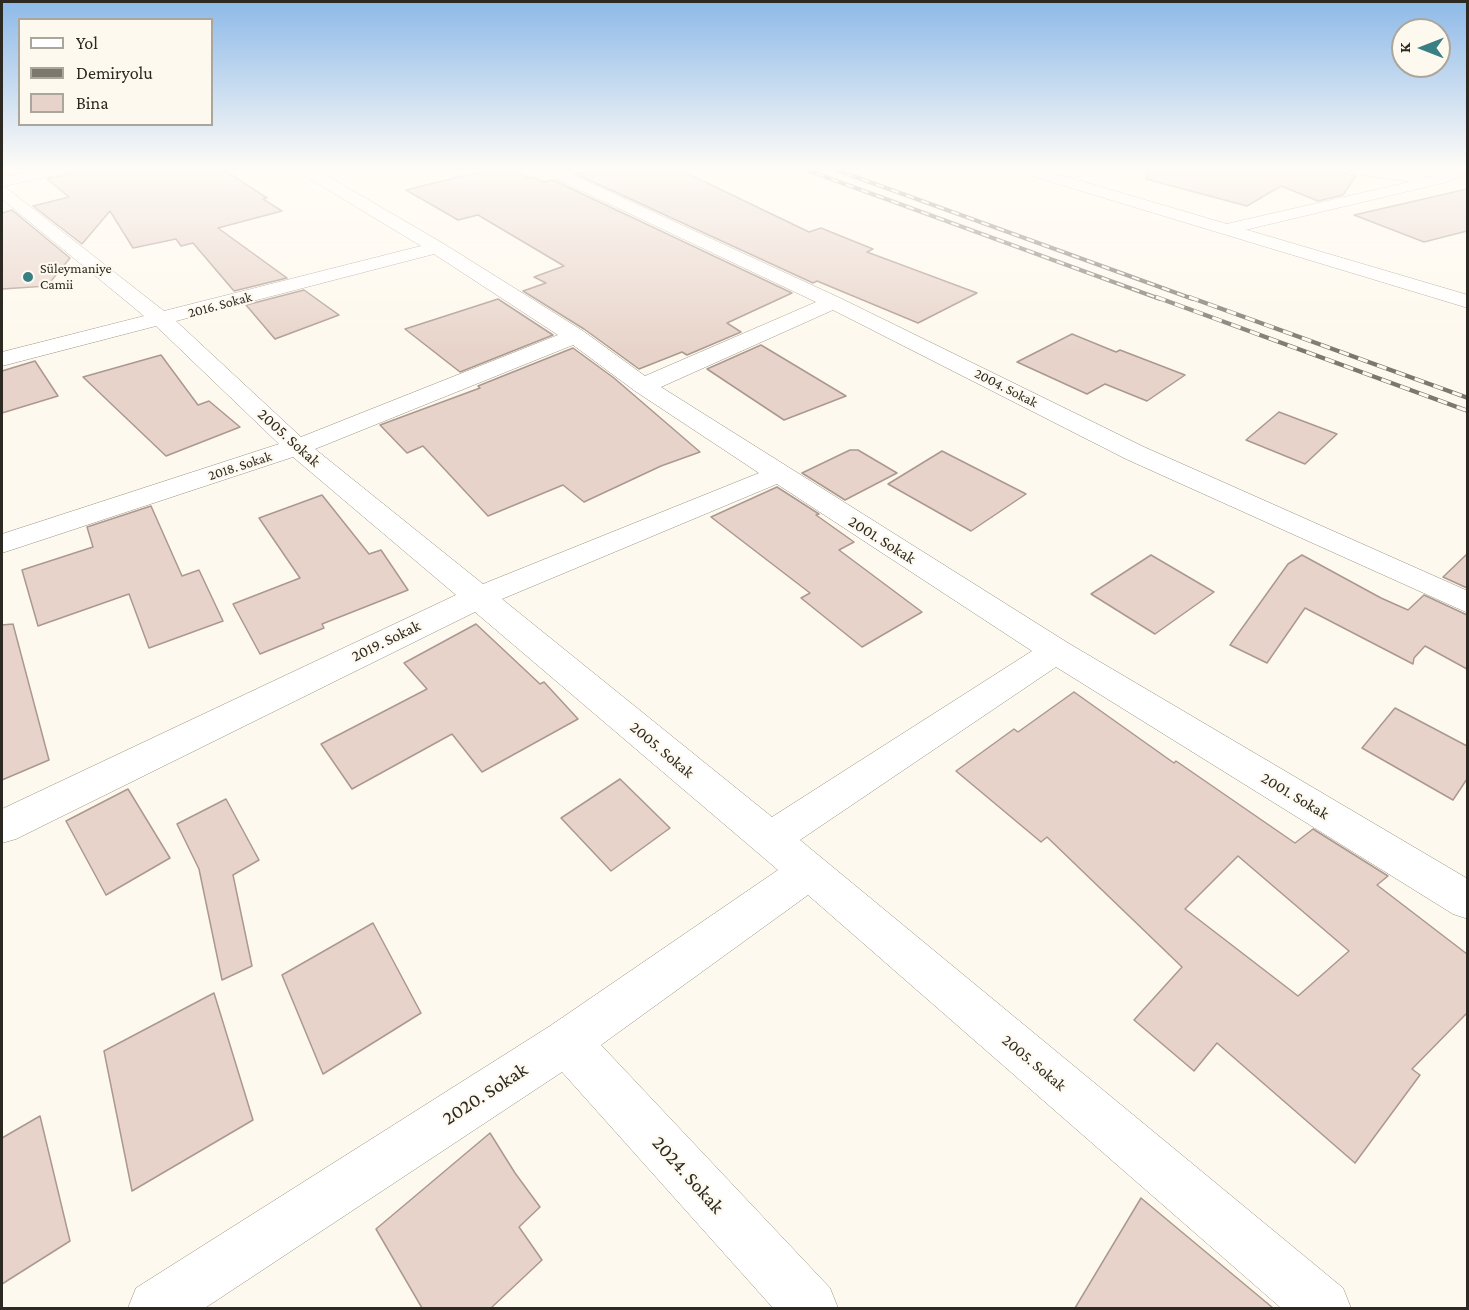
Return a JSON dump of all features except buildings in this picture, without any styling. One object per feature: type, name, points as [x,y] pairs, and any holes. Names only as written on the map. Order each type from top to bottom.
[{"type":"street","name":"2005. Sokak","points":[[50,229],[162,320],[297,447],[809,871],[1323,1308]]},
{"type":"street","name":"2001. Sokak","points":[[405,229],[575,336],[643,386],[1056,651],[1467,901]]},
{"type":"street","name":"2004. Sokak","points":[[677,229],[833,302],[1135,453],[1467,603]]},
{"type":"street","points":[[1228,229],[1467,303]]},
{"type":"street","points":[[1270,229],[1467,288]]},
{"type":"street","name":"2016. Sokak","points":[[2,359],[437,248]]},
{"type":"street","points":[[643,386],[833,302]]},
{"type":"street","name":"2018. Sokak","points":[[2,544],[297,447],[575,336]]},
{"type":"street","name":"2019. Sokak","points":[[2,826],[477,597],[779,474]]},
{"type":"street","points":[[770,839],[1056,651]]},
{"type":"street","name":"2020. Sokak","points":[[156,1308],[566,1042],[809,871]]},
{"type":"street","name":"2024. Sokak","points":[[566,1042],[810,1308]]},
{"type":"railway","points":[[969,229],[1160,299]]},
{"type":"railway","points":[[1000,229],[1193,299]]},
{"type":"railway","points":[[1156,297],[1468,411]]},
{"type":"railway","points":[[1189,297],[1468,398]]},
{"type":"place","name":"Süleymaniye Camii","points":[[28,277]]}]
